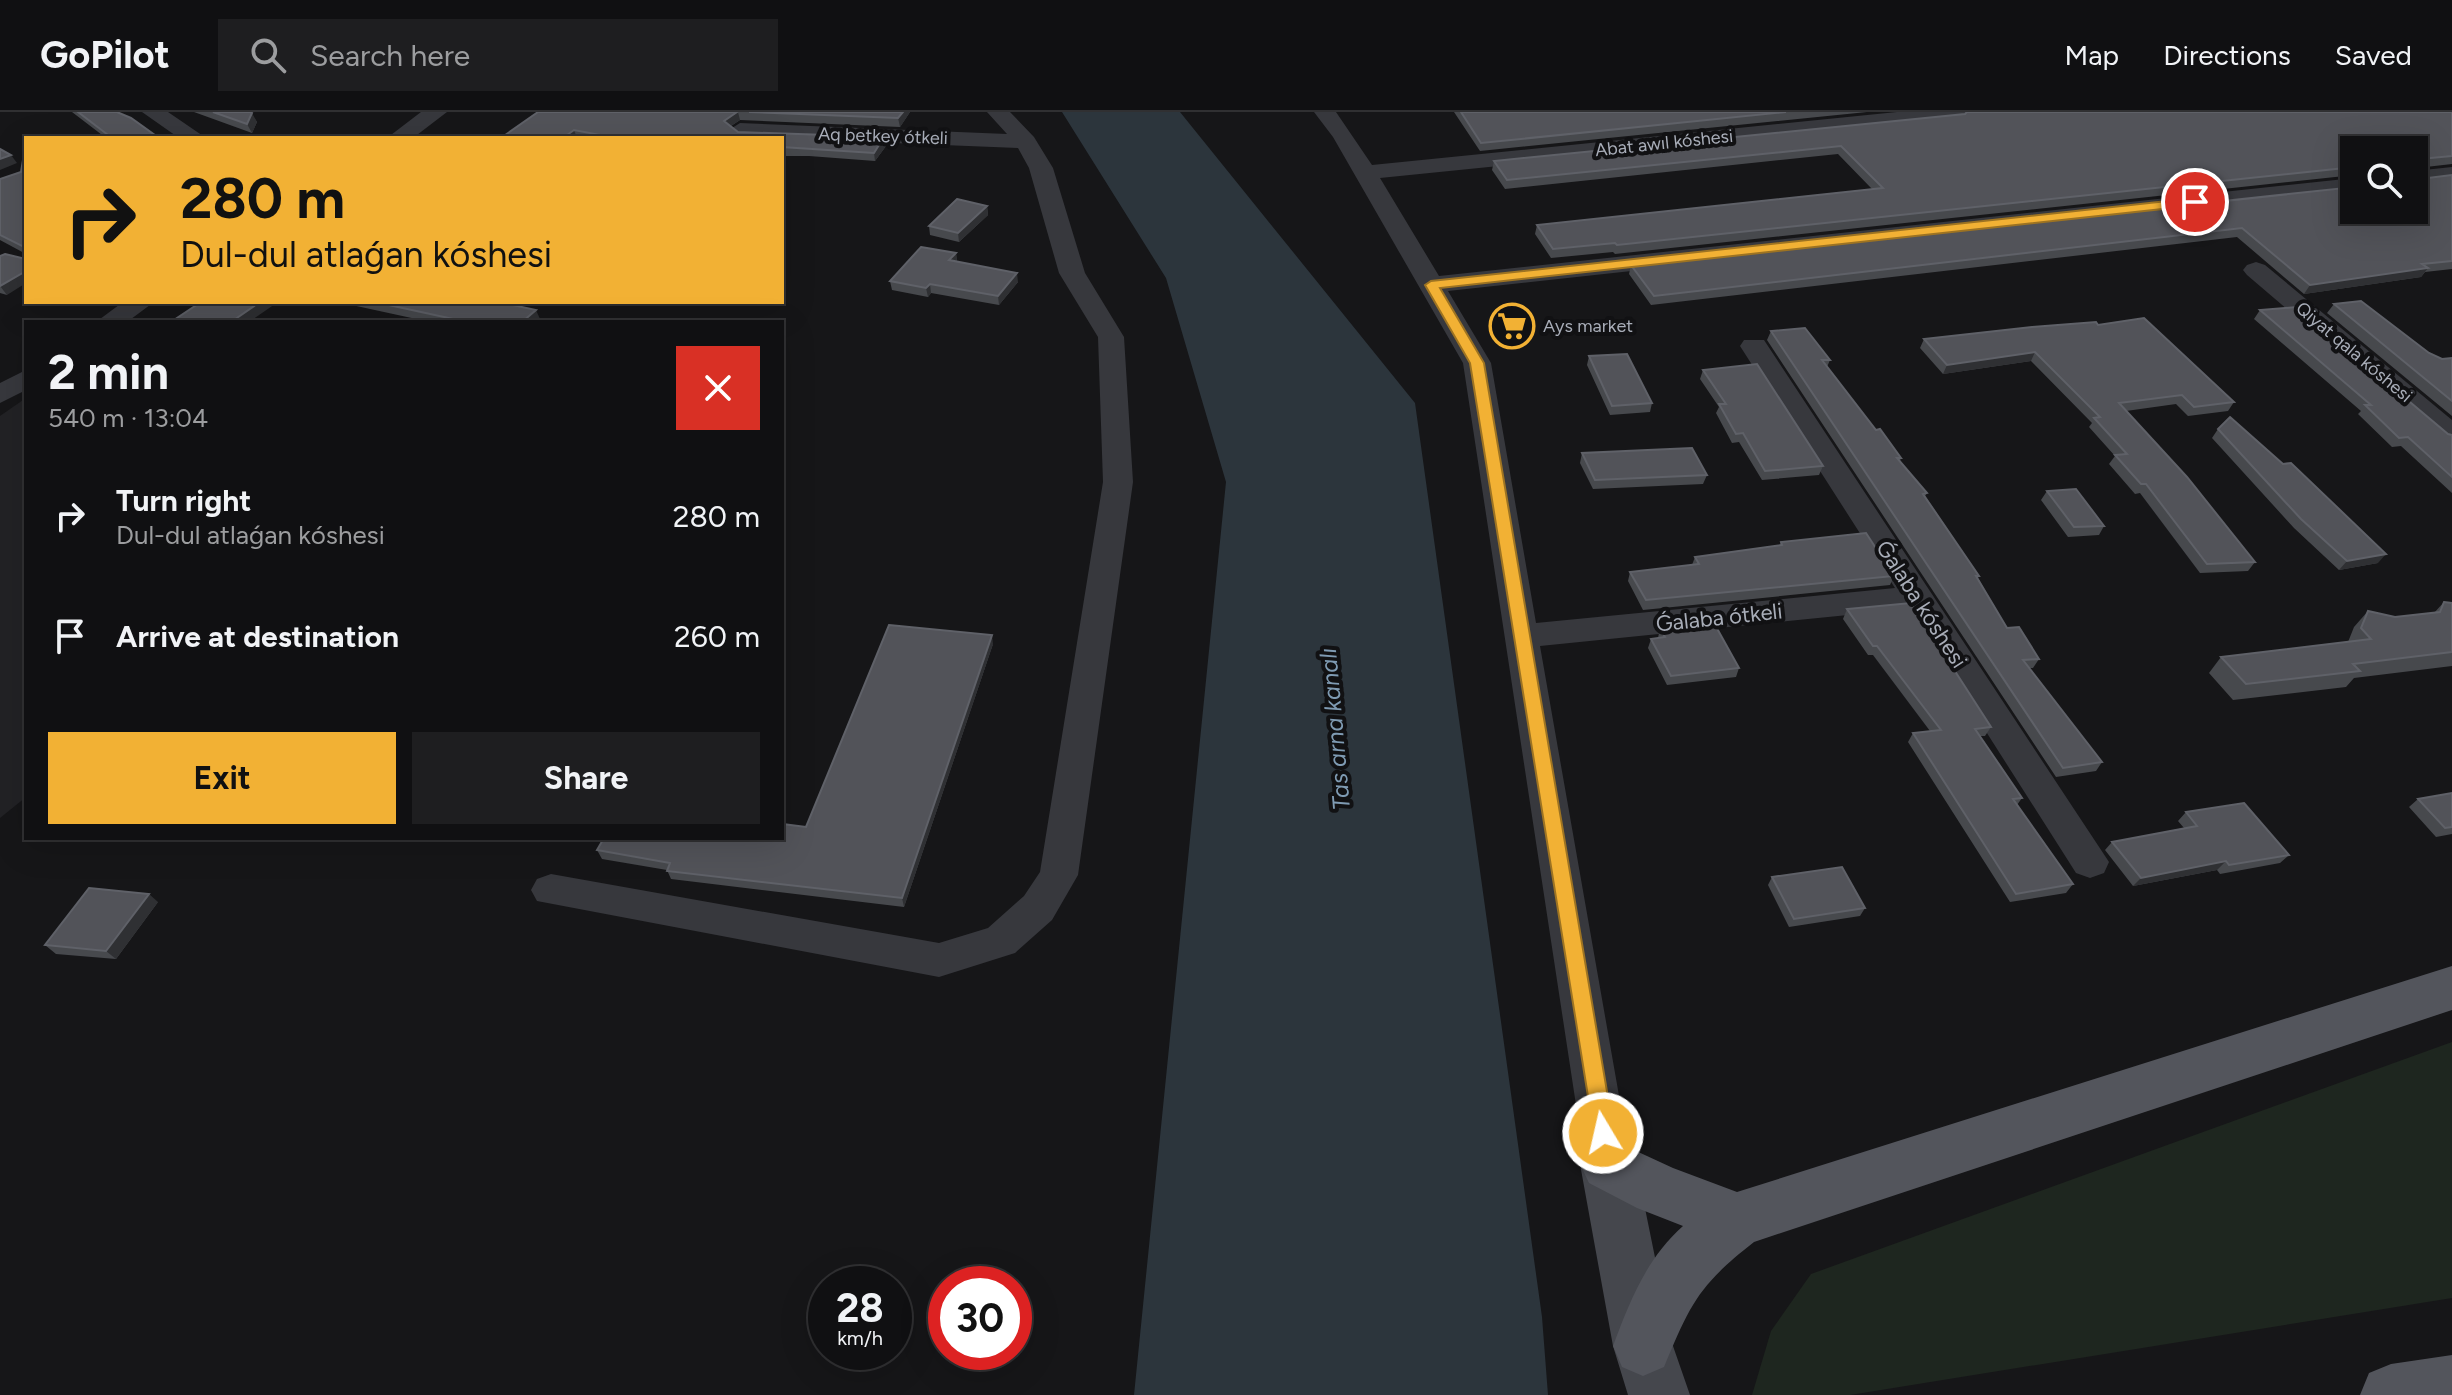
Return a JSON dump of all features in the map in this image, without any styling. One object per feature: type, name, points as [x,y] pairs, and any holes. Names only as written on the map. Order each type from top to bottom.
[{"type":"main road","points":[[1651,1371],[1670,1279],[1696,1251],[1737,1220],[2452,988]]},
{"type":"main road","points":[[1608,1164],[1657,1189],[1737,1220]]},
{"type":"main road","points":[[2391,1395],[2452,1386]]},
{"type":"street","points":[[153,112],[192,136]]},
{"type":"street","points":[[401,136],[436,112]]},
{"type":"street","points":[[551,890],[939,960],[1001,941],[1038,908],[1059,875],[1118,482],[1111,337],[1072,273],[1041,168],[1026,142],[998,112]]},
{"type":"street","points":[[1325,112],[1343,135],[1477,363],[1608,1164],[1651,1371]]},
{"type":"street","name":"Abat awıl kóshesi","points":[[1366,173],[1961,112]]},
{"type":"street","name":"Aq betkey ótkeli","points":[[740,130],[1026,142]]},
{"type":"street","points":[[2428,177],[2452,174]]},
{"type":"street","points":[[1431,285],[2340,187]]},
{"type":"street","name":"Qiyat qala kóshesi","points":[[2256,270],[2452,435]]},
{"type":"street","points":[[112,320],[138,304]]},
{"type":"street","name":"Ǵalaba kóshesi","points":[[1754,346],[2090,862]]},
{"type":"street","points":[[0,395],[24,379]]},
{"type":"street","name":"Ǵalaba ótkeli","points":[[1521,636],[1917,597]]},
{"type":"shaded area","points":[[24,399],[24,799],[0,818],[0,416]]},
{"type":"shaded area","points":[[2452,1042],[2452,1298],[1850,1395],[1752,1395],[1771,1331],[1811,1274]]},
{"type":"water","name":"Tas arna kanalı","points":[[1062,112],[1180,112],[1415,403],[1542,1317],[1548,1395],[1134,1395],[1226,482],[1166,278]]},
{"type":"building","points":[[78,112],[117,112],[156,136],[109,136]]},
{"type":"building","points":[[213,112],[250,112],[252,113],[247,124]]},
{"type":"building","points":[[538,112],[737,112],[724,121],[738,132],[884,137],[874,153],[784,147],[784,136],[606,136],[574,130],[566,136],[504,136]]},
{"type":"building","points":[[749,112],[903,112],[898,118]]},
{"type":"building","points":[[1461,112],[1786,112],[1481,143]]},
{"type":"building","points":[[2452,112],[2452,156],[2428,158],[2428,136],[2340,136],[2340,168],[1617,245],[1553,249],[1537,225],[1883,188],[1841,146],[1507,180],[1494,161],[1965,114]]},
{"type":"building","points":[[0,149],[11,155],[0,159]]},
{"type":"building","points":[[23,160],[24,247],[0,235],[0,179],[21,172]]},
{"type":"building","points":[[2452,175],[2452,261],[2422,264],[2428,268],[2310,285],[2242,228],[1654,296],[1631,265],[2340,189],[2340,224],[2428,224],[2428,178]]},
{"type":"building","points":[[957,199],[987,206],[958,233],[929,226]]},
{"type":"building","points":[[921,247],[956,253],[949,260],[1017,273],[998,296],[930,284],[926,288],[890,281]]},
{"type":"building","points":[[5,254],[24,259],[24,272],[0,286],[0,256]]},
{"type":"building","points":[[2361,301],[2429,353],[2442,359],[2452,358],[2452,401],[2334,304]]},
{"type":"building","points":[[198,304],[257,304],[234,320],[174,320]]},
{"type":"building","points":[[384,304],[508,304],[536,310],[524,320],[458,320]]},
{"type":"building","points":[[2297,307],[2452,435],[2452,477],[2408,437],[2399,438],[2365,405],[2371,405],[2260,310]]},
{"type":"building","points":[[2144,318],[2234,402],[2194,407],[2182,395],[2119,403],[2187,477],[2255,562],[2207,564],[2146,484],[2141,484],[2115,455],[2127,454],[2094,418],[2100,417],[2035,352],[1947,365],[1924,339],[2032,327],[2096,322],[2098,325]]},
{"type":"building","points":[[1805,328],[1830,360],[1822,360],[1876,430],[1880,429],[1901,458],[1897,458],[1927,493],[1923,494],[1979,576],[1976,576],[2007,628],[2019,627],[2039,659],[2023,660],[2102,762],[2063,768],[1771,331]]},
{"type":"building","points":[[1627,354],[1652,403],[1612,406],[1589,356]]},
{"type":"building","points":[[1757,364],[1823,466],[1765,471],[1743,433],[1736,434],[1719,404],[1726,404],[1703,370]]},
{"type":"building","points":[[2230,417],[2283,464],[2291,463],[2386,554],[2347,561],[2301,519],[2218,429]]},
{"type":"building","points":[[1692,448],[1707,475],[1595,480],[1582,453]]},
{"type":"building","points":[[2076,489],[2104,526],[2074,527],[2047,491]]},
{"type":"building","points":[[1866,533],[1894,576],[1646,600],[1630,572],[1699,564],[1695,557],[1782,545],[1781,542]]},
{"type":"building","points":[[2444,602],[2452,603],[2452,652],[2353,664],[2360,671],[2246,684],[2221,657],[2371,639],[2361,628],[2368,611],[2395,617],[2440,612]]},
{"type":"building","points":[[1911,603],[1991,727],[1975,729],[2022,798],[2013,799],[2073,884],[2016,894],[1913,733],[1941,730],[1847,609]]},
{"type":"building","points":[[1714,623],[1739,668],[1671,676],[1651,639],[1665,637],[1660,628]]},
{"type":"building","points":[[889,625],[992,635],[902,898],[667,871],[670,863],[597,850],[603,840],[784,840],[784,824],[806,827]]},
{"type":"building","points":[[2452,793],[2452,827],[2445,828],[2418,799]]},
{"type":"building","points":[[2244,803],[2289,855],[2229,865],[2226,861],[2141,878],[2112,842],[2197,826],[2186,812]]},
{"type":"building","points":[[1842,867],[1865,908],[1794,919],[1772,877]]},
{"type":"building","points":[[89,888],[149,894],[106,951],[45,945]]},
{"type":"place","name":"Ays market","points":[[1512,326]]},
{"type":"route","points":[[1603,1133],[1477,363],[1431,285],[2195,202]]}]
